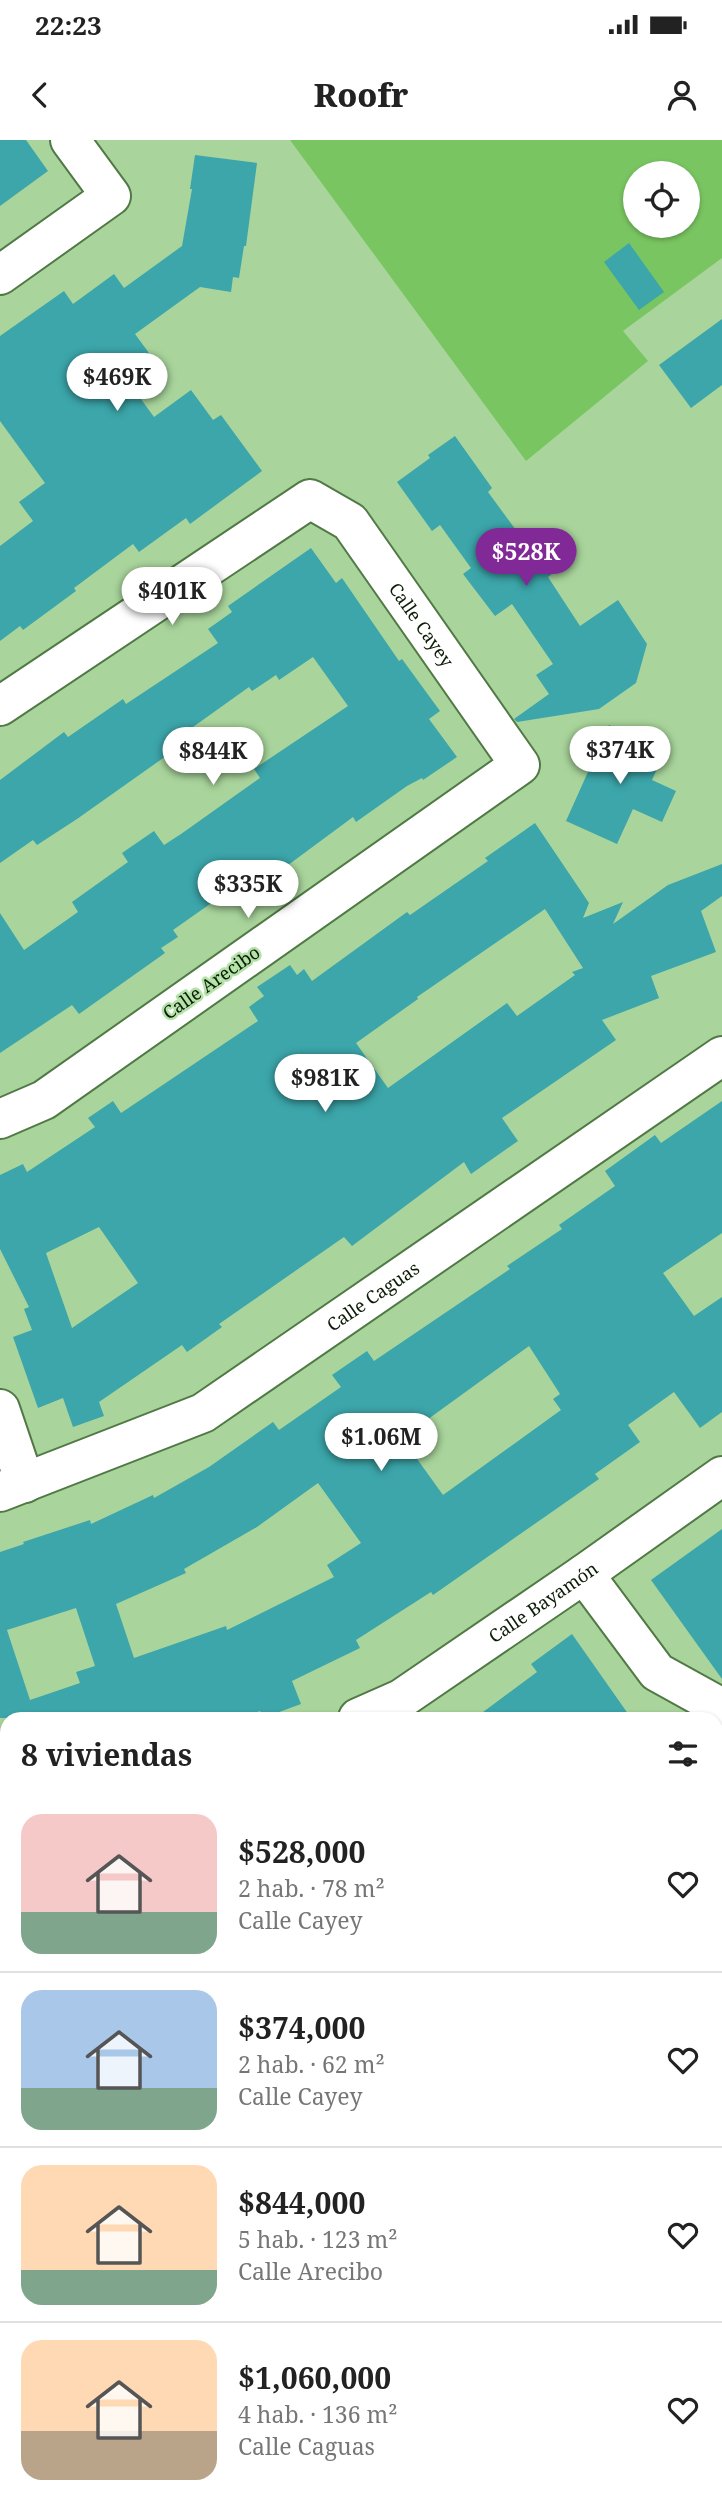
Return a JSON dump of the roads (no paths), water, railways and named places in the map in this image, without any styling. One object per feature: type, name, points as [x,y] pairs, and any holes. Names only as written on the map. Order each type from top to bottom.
[{"type":"street","points":[[0,275],[111,196],[70,140]]},
{"type":"street","name":"Calle Cayey","points":[[0,706],[310,499],[350,523],[520,765]]},
{"type":"street","name":"Calle Arecibo","points":[[0,1119],[44,1100],[520,765]]},
{"type":"street","name":"Calle Caguas","points":[[12,1488],[203,1413],[722,1056]]},
{"type":"street","points":[[0,1409],[12,1488]]},
{"type":"street","name":"Calle Bayamón","points":[[405,1709],[584,1574],[722,1476]]},
{"type":"street","points":[[584,1574],[657,1672],[722,1708]]}]
